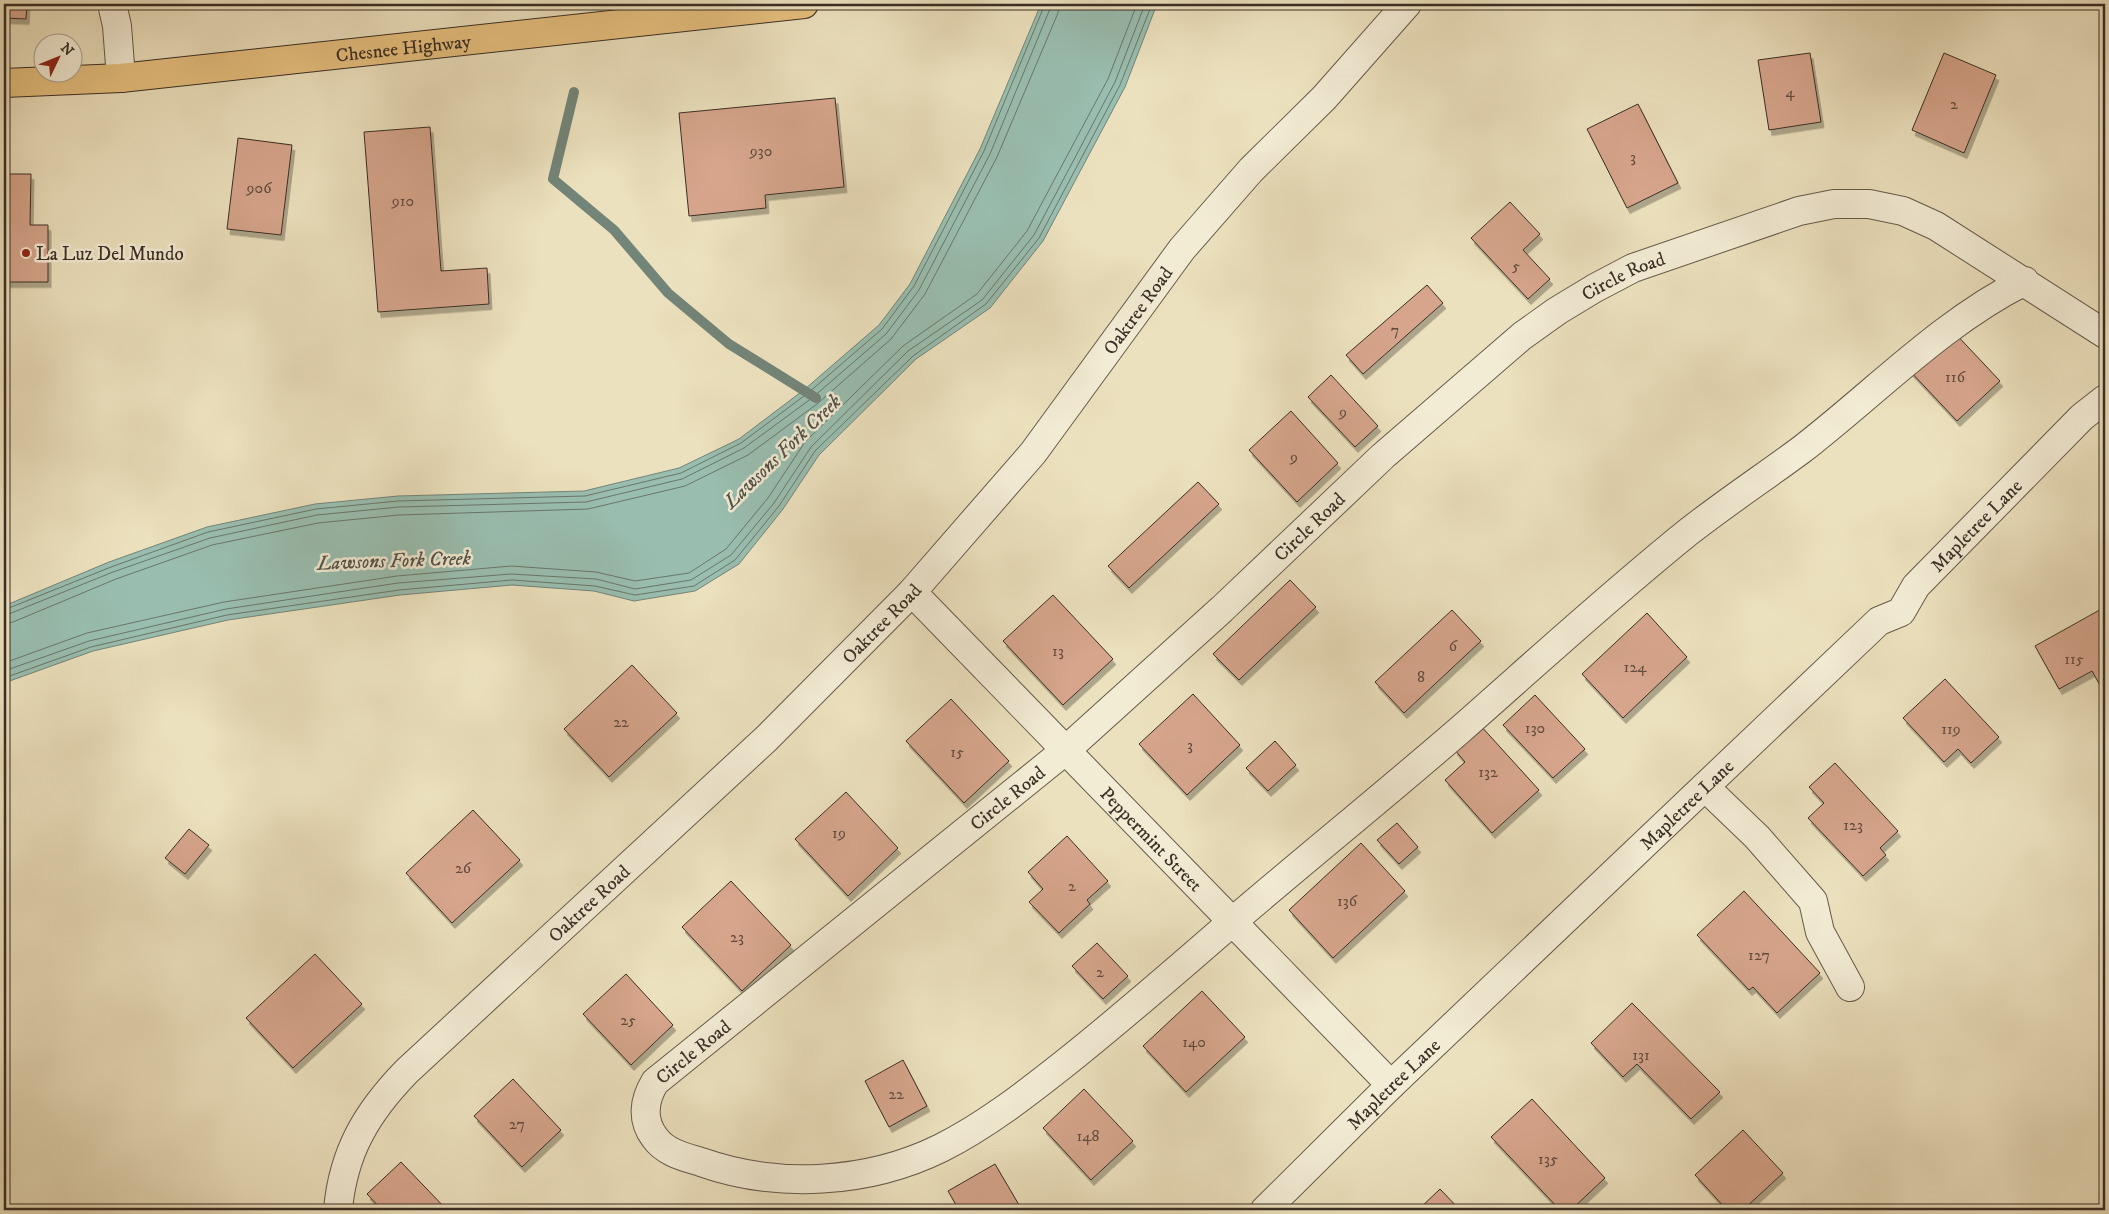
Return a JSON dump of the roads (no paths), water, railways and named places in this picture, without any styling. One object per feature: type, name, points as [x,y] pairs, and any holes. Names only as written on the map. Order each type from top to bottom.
[{"type":"main road","name":"Chesnee Highway","points":[[4,83],[121,78],[668,12],[804,4]]},
{"type":"street","points":[[112,4],[117,26],[121,78]]},
{"type":"street","name":"Oaktree Road","points":[[338,1210],[348,1158],[362,1126],[382,1096],[767,738],[912,592],[1033,453],[1182,249],[1251,170],[1324,98],[1407,4]]},
{"type":"street","name":"Circle Road","points":[[2025,281],[1989,299],[1956,323],[1804,448],[1691,530],[1584,618],[1460,729],[1232,922],[1139,1004],[1039,1084],[987,1121],[940,1149],[889,1168],[834,1178],[779,1179],[725,1170],[672,1152],[660,1145],[652,1134],[646,1121],[645,1108],[648,1093],[655,1082],[1066,750],[1222,609],[1383,456],[1522,336],[1557,310],[1633,268],[1799,211],[1834,204],[1869,204],[1903,211],[1936,226],[2025,281],[2105,334]]},
{"type":"street","name":"Mapletree Lane","points":[[1265,1210],[1391,1085],[1879,621],[1901,612],[1916,586],[2082,417],[2105,399]]},
{"type":"street","name":"Peppermint Street","points":[[912,592],[1391,1085]]},
{"type":"street","points":[[1705,787],[1757,837],[1813,901],[1820,932],[1850,987]]},
{"type":"water","name":"Lawsons Fork Creek","points":[[1041,4],[1157,4],[1125,87],[1043,241],[990,308],[916,359],[819,455],[783,509],[739,564],[695,591],[634,601],[594,591],[512,585],[400,595],[228,620],[93,651],[4,683],[4,606],[109,562],[207,527],[315,504],[398,496],[584,491],[679,468],[739,439],[805,389],[879,325],[910,284],[980,149]]},
{"type":"waterway","name":"Lawsons Fork Creek","points":[[574,92],[553,179],[614,230],[668,293],[729,344],[816,398]]},
{"type":"place","name":"La Luz Del Mundo","points":[[26,253]]}]
